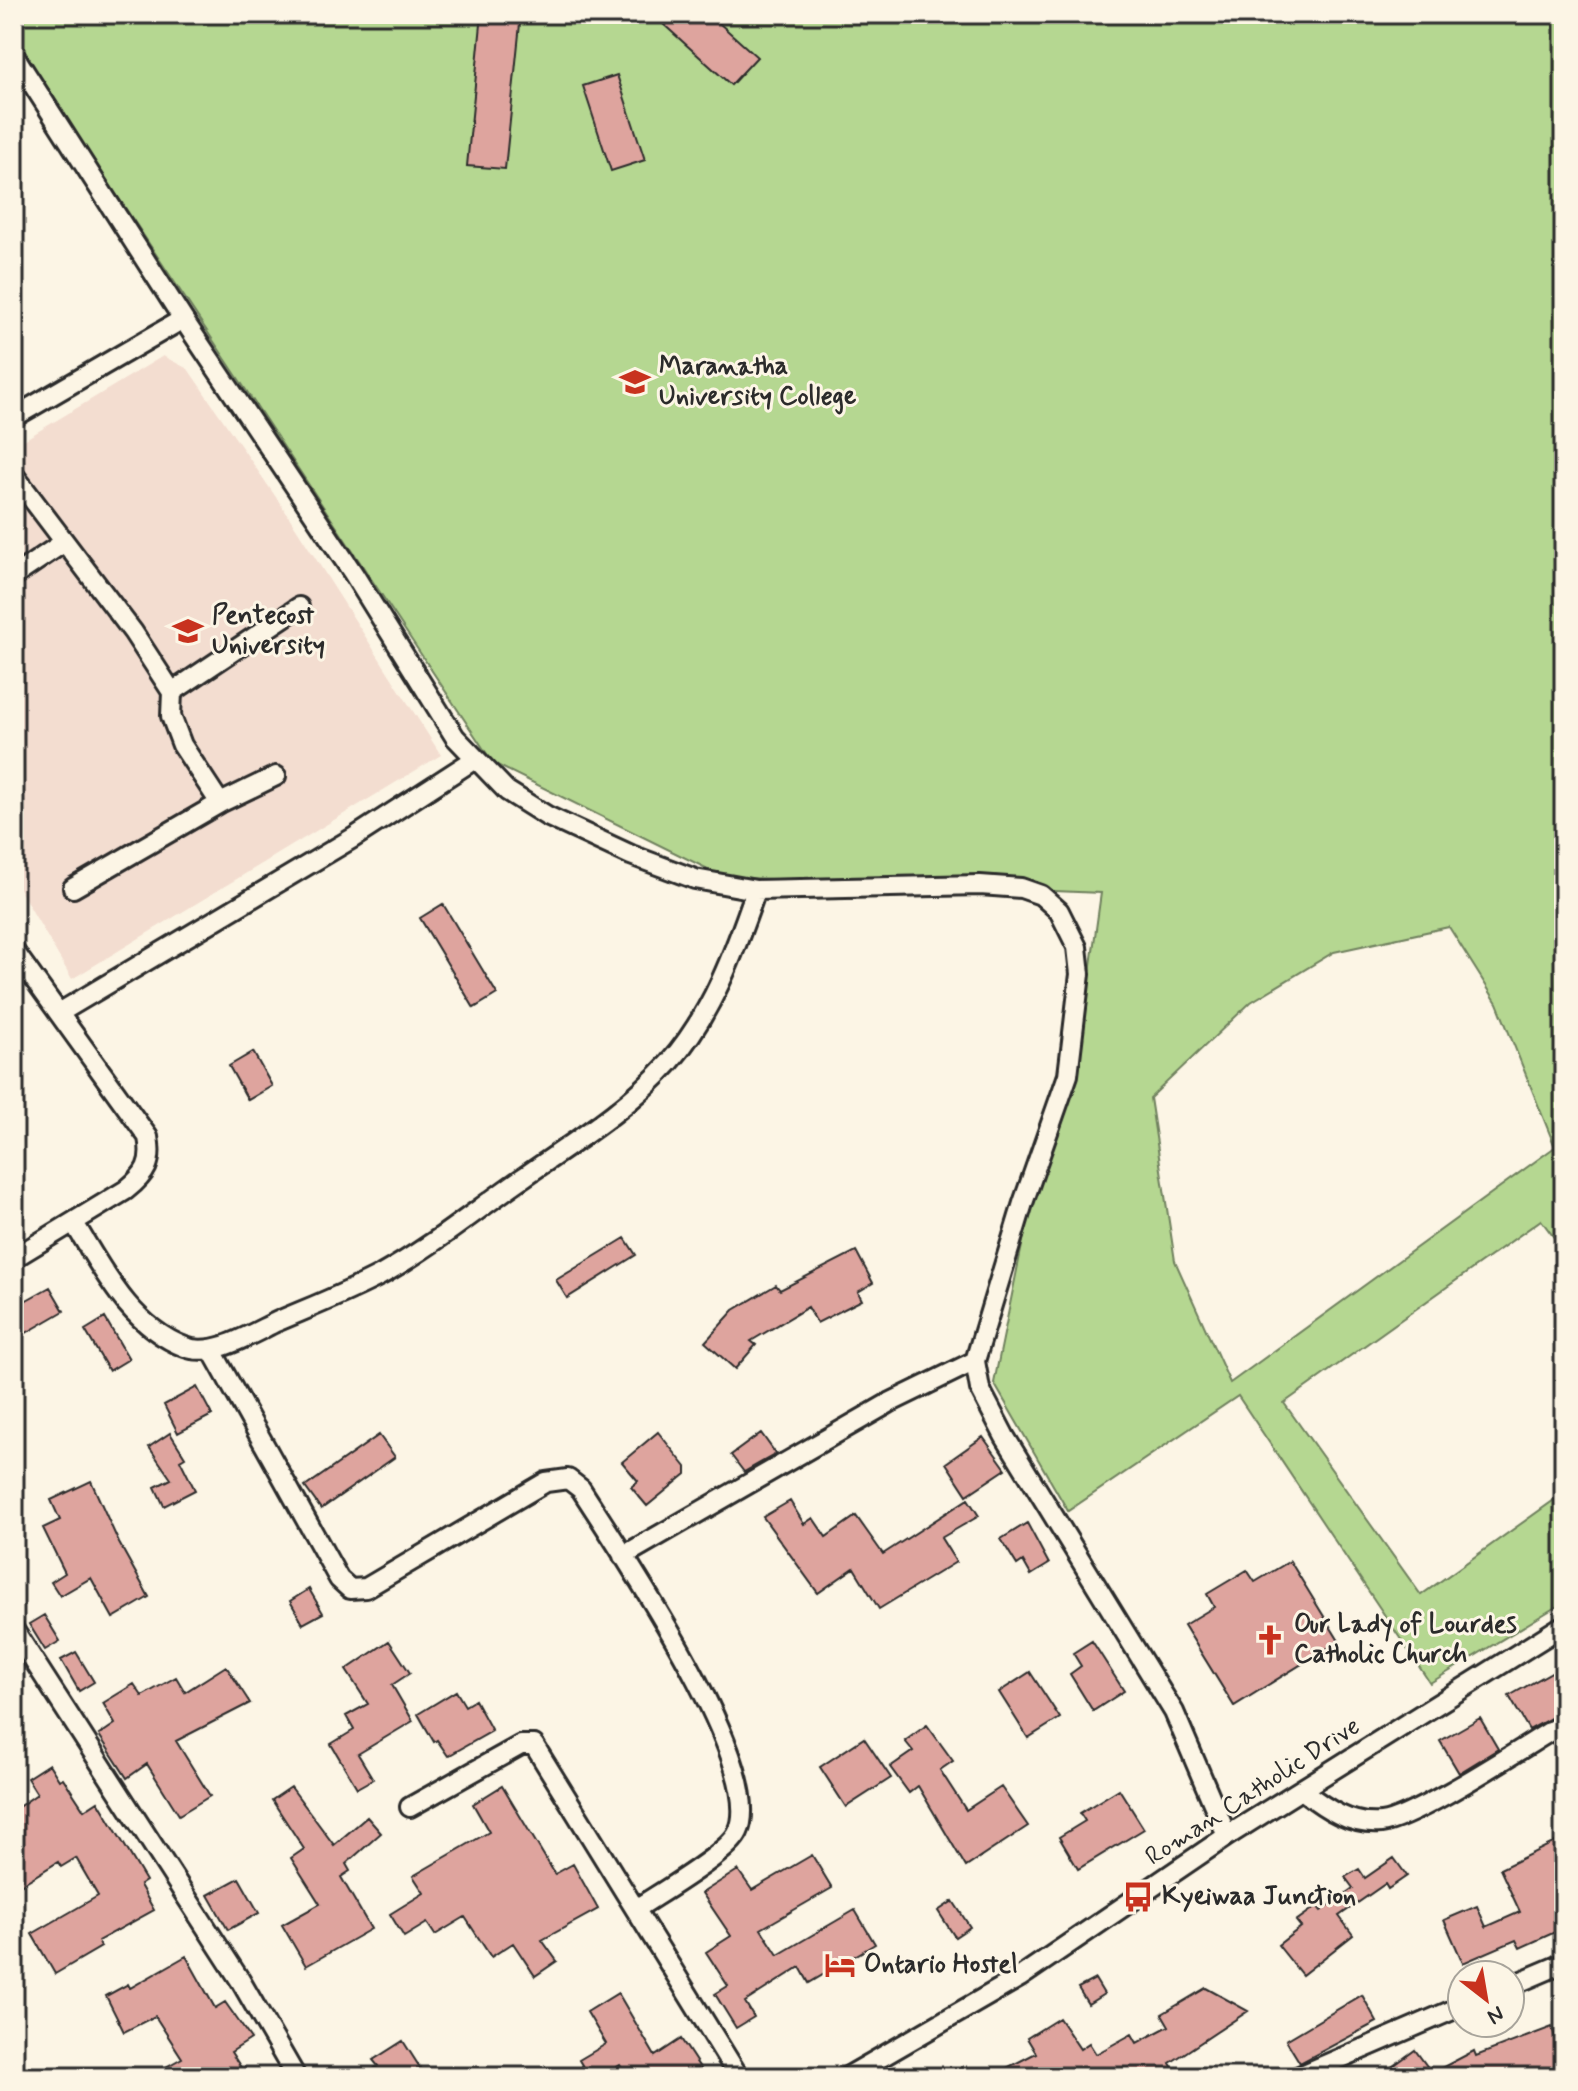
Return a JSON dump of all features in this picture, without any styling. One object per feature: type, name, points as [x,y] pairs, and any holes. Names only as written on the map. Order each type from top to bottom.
[{"type":"street","points":[[14,55],[183,319],[353,573],[455,737],[507,791],[547,816],[617,849],[695,879],[756,890],[980,885],[1021,888],[1041,895],[1059,911],[1070,929],[1080,974],[1068,1075],[1023,1203],[975,1361],[980,1389],[1005,1437],[1174,1712],[1227,1836]]},
{"type":"street","points":[[14,417],[183,319]]},
{"type":"street","points":[[14,475],[133,632],[172,692],[171,716],[182,745],[220,803]]},
{"type":"street","points":[[14,576],[63,543]]},
{"type":"street","points":[[172,692],[299,607]]},
{"type":"street","points":[[59,1013],[353,838],[475,759]]},
{"type":"street","points":[[73,888],[220,803],[276,776]]},
{"type":"street","points":[[74,1223],[118,1292],[148,1325],[186,1348],[211,1349],[382,1274],[431,1244],[619,1109],[669,1063],[705,1013],[737,943],[756,890]]},
{"type":"street","points":[[14,951],[148,1137],[152,1156],[140,1179],[14,1258]]},
{"type":"street","points":[[211,1349],[339,1579],[350,1589],[366,1588],[546,1482],[568,1479],[581,1489],[623,1556],[721,1729],[736,1771],[743,1806],[739,1832],[733,1841],[636,1909]]},
{"type":"street","points":[[623,1556],[878,1409],[975,1361]]},
{"type":"street","name":"Roman Catholic Drive","points":[[847,2077],[1044,1961],[1227,1836],[1564,1625]]},
{"type":"street","points":[[14,1630],[240,1980],[296,2077]]},
{"type":"street","points":[[1303,1791],[1341,1816],[1363,1823],[1383,1823],[1422,1806],[1564,1723]]},
{"type":"street","points":[[410,1807],[521,1745],[534,1745],[739,2077]]},
{"type":"street","points":[[1526,1979],[1564,1963]]},
{"type":"street","points":[[1306,2075],[1446,2013]]},
{"type":"shaded area","name":"Pentecost University","points":[[163,356],[188,369],[282,506],[441,755],[72,979],[14,880],[14,446]]},
{"type":"green space","points":[[14,14],[1564,14],[1564,1251],[1541,1220],[1284,1403],[1421,1595],[1564,1493],[1564,1602],[1430,1683],[1238,1396],[1068,1511],[994,1383],[1028,1216],[1074,1088],[1101,893],[724,877],[493,763],[14,40]],"holes":[[[1449,927],[1497,1003],[1555,1147],[1230,1383],[1175,1261],[1150,1098],[1251,1002],[1334,952]]]},
{"type":"building","points":[[482,14],[521,14],[505,169],[467,166]]},
{"type":"building","points":[[652,14],[709,14],[757,57],[731,85]]},
{"type":"building","points":[[617,75],[645,160],[611,171],[583,86]]},
{"type":"building","points":[[443,904],[497,994],[474,1008],[420,918]]},
{"type":"building","points":[[253,1052],[272,1086],[248,1100],[229,1066]]},
{"type":"building","points":[[625,1238],[636,1255],[567,1298],[556,1280]]},
{"type":"building","points":[[856,1251],[873,1283],[858,1292],[862,1300],[817,1323],[808,1307],[751,1341],[756,1345],[735,1369],[705,1342],[734,1310],[776,1285],[780,1290]]},
{"type":"building","points":[[50,1287],[64,1311],[14,1340],[14,1307]]},
{"type":"building","points":[[105,1318],[129,1359],[109,1371],[85,1330]]},
{"type":"building","points":[[197,1387],[212,1415],[178,1433],[164,1405]]},
{"type":"building","points":[[658,1432],[686,1467],[686,1474],[647,1506],[631,1487],[638,1481],[622,1462]]},
{"type":"building","points":[[170,1433],[185,1457],[180,1460],[195,1490],[164,1506],[155,1487],[171,1479],[149,1447]]},
{"type":"building","points":[[761,1433],[776,1454],[744,1472],[731,1455]]},
{"type":"building","points":[[379,1435],[395,1457],[321,1509],[305,1487]]},
{"type":"building","points":[[983,1437],[1006,1469],[967,1495],[946,1463]]},
{"type":"building","points":[[91,1481],[119,1543],[149,1597],[113,1618],[91,1578],[60,1596],[51,1582],[65,1573],[43,1528],[60,1520],[51,1500]]},
{"type":"building","points":[[968,1499],[979,1516],[941,1538],[956,1562],[879,1609],[854,1568],[818,1593],[763,1517],[790,1501],[804,1524],[813,1518],[826,1537],[856,1516],[883,1554]]},
{"type":"building","points":[[1027,1523],[1049,1564],[1031,1575],[1023,1561],[1017,1565],[1001,1539]]},
{"type":"building","points":[[1290,1561],[1339,1641],[1234,1706],[1184,1625],[1214,1607],[1207,1594],[1247,1570],[1255,1582]]},
{"type":"building","points":[[309,1589],[323,1613],[303,1624],[290,1601]]},
{"type":"building","points":[[44,1615],[60,1641],[45,1650],[29,1624]]},
{"type":"building","points":[[389,1641],[410,1673],[392,1685],[413,1721],[358,1754],[373,1779],[357,1788],[331,1744],[354,1730],[346,1716],[368,1704],[346,1670]]},
{"type":"building","points":[[1092,1641],[1124,1691],[1093,1711],[1070,1674],[1081,1666],[1073,1653]]},
{"type":"building","points":[[76,1652],[94,1682],[79,1691],[61,1660]]},
{"type":"building","points":[[1564,1665],[1564,1711],[1529,1730],[1509,1696]]},
{"type":"building","points":[[226,1666],[250,1703],[176,1741],[210,1796],[179,1815],[147,1764],[127,1778],[99,1735],[115,1724],[103,1703],[134,1684],[142,1696],[176,1677],[185,1692]]},
{"type":"building","points":[[1030,1672],[1060,1718],[1028,1738],[999,1692]]},
{"type":"building","points":[[456,1691],[465,1706],[475,1700],[492,1731],[448,1756],[437,1740],[434,1742],[418,1714]]},
{"type":"building","points":[[1480,1718],[1498,1749],[1459,1773],[1440,1741]]},
{"type":"building","points":[[927,1725],[953,1761],[940,1770],[966,1810],[1001,1787],[1028,1826],[966,1867],[918,1786],[909,1793],[890,1767],[913,1751],[905,1741]]},
{"type":"building","points":[[864,1738],[891,1778],[846,1807],[820,1767]]},
{"type":"building","points":[[49,1764],[59,1780],[63,1778],[84,1810],[98,1801],[146,1881],[140,1885],[154,1910],[98,1941],[101,1947],[55,1974],[32,1934],[98,1896],[76,1858],[61,1867],[58,1862],[14,1889],[14,1810],[37,1794],[27,1778]]},
{"type":"building","points":[[502,1786],[555,1874],[573,1864],[598,1909],[542,1940],[557,1961],[535,1976],[513,1943],[491,1957],[465,1917],[435,1935],[427,1923],[404,1937],[390,1914],[424,1893],[413,1876],[489,1832],[473,1804]]},
{"type":"building","points":[[291,1787],[334,1845],[367,1817],[381,1833],[346,1864],[350,1871],[341,1877],[371,1929],[306,1966],[282,1925],[320,1904],[291,1858],[304,1849],[272,1800]]},
{"type":"building","points":[[1119,1789],[1144,1829],[1078,1869],[1059,1837],[1085,1821],[1080,1813]]},
{"type":"building","points":[[1559,1840],[1564,1850],[1564,1878],[1553,1884],[1564,1909],[1564,1928],[1520,1948],[1516,1940],[1472,1959],[1461,1959],[1444,1920],[1477,1906],[1486,1927],[1520,1912],[1500,1869]]},
{"type":"building","points":[[812,1855],[832,1888],[761,1929],[778,1955],[855,1910],[875,1944],[809,1983],[800,1967],[745,2002],[754,2017],[736,2028],[715,1994],[728,1986],[706,1952],[731,1936],[702,1893],[738,1870],[752,1890]]},
{"type":"building","points":[[1394,1858],[1407,1876],[1388,1889],[1385,1884],[1339,1916],[1353,1935],[1302,1975],[1278,1945],[1301,1927],[1296,1921],[1317,1906],[1321,1911],[1353,1888],[1345,1877],[1359,1869],[1365,1878]]},
{"type":"building","points":[[239,1878],[259,1913],[228,1930],[208,1895]]},
{"type":"building","points":[[953,1901],[970,1927],[955,1937],[938,1911]]},
{"type":"building","points":[[186,1956],[215,2008],[225,2002],[251,2039],[231,2052],[247,2077],[148,2077],[182,2058],[155,2016],[124,2032],[106,1996],[128,1984],[130,1988]]},
{"type":"building","points":[[1095,1979],[1104,1994],[1088,2004],[1078,1988]]},
{"type":"building","points":[[1206,1988],[1248,2011],[1170,2063],[1178,2077],[989,2077],[1036,2053],[1027,2038],[1059,2018],[1080,2049],[1089,2043],[1096,2054],[1132,2034],[1137,2043],[1169,2026],[1162,2014]]},
{"type":"building","points":[[618,1993],[655,2056],[681,2039],[706,2077],[628,2077],[620,2065],[600,2077],[589,2077],[579,2060],[606,2044],[587,2012]]},
{"type":"building","points":[[1362,1995],[1377,2022],[1300,2063],[1286,2040]]},
{"type":"building","points":[[1552,2027],[1564,2068],[1539,2077],[1378,2077],[1415,2050],[1432,2073],[1474,2051],[1476,2056]]},
{"type":"building","points":[[403,2041],[426,2077],[360,2077],[378,2066],[373,2060]]},
{"type":"place","name":"Maranatha University College","points":[[635,382]]},
{"type":"place","name":"Pentecost University","points":[[188,631]]},
{"type":"place","name":"Our Lady of Lourdes Catholic Church","points":[[1270,1640]]},
{"type":"place","name":"Kyeiwaa Junction","points":[[1138,1897]]},
{"type":"place","name":"Ontario Hostel","points":[[840,1965]]}]
